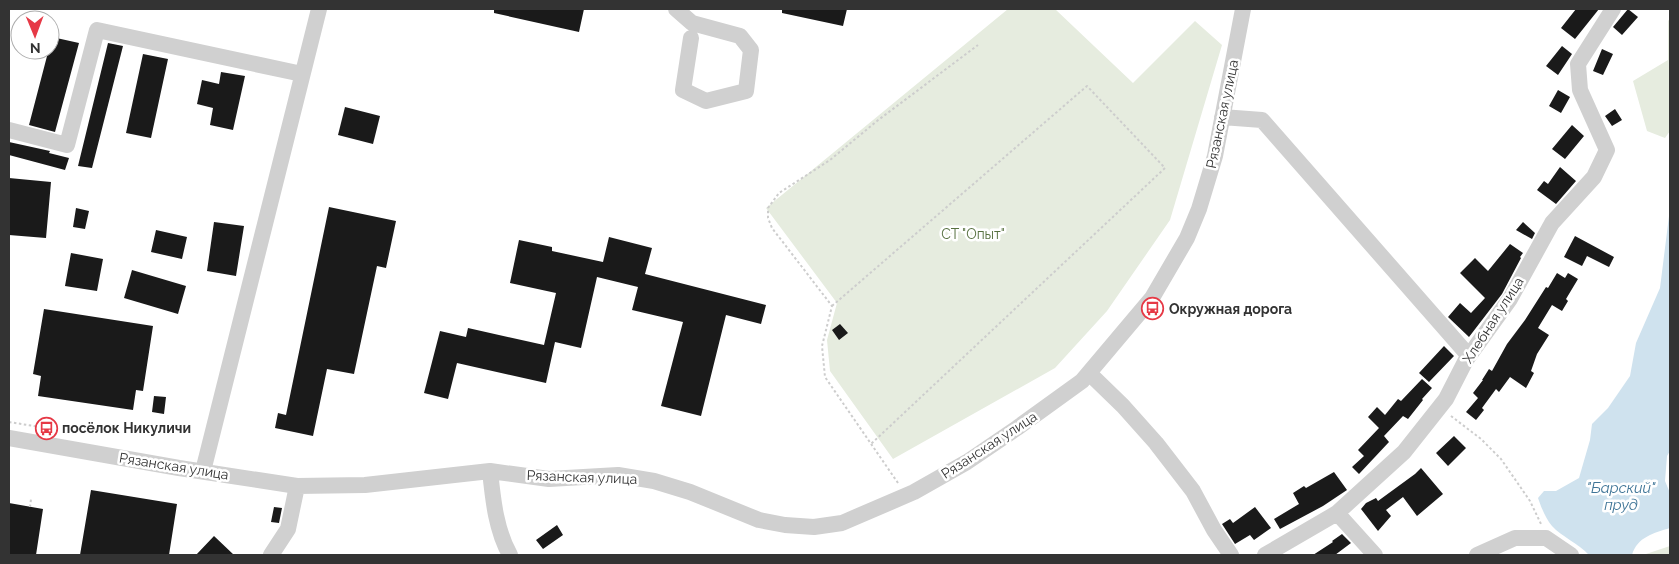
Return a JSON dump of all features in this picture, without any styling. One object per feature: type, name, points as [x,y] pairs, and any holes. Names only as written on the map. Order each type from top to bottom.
[{"type":"street","points":[[203,471],[318,9]]},
{"type":"street","points":[[676,9],[692,23],[740,36],[751,50],[746,91],[706,101],[683,90],[691,38]]},
{"type":"street","name":"Рязанская улица","points":[[9,438],[297,486],[365,484],[490,471],[549,479],[618,475],[654,480],[690,492],[759,520],[786,525],[814,527],[842,523],[906,495],[968,462],[1079,384],[1152,298],[1187,238],[1199,209],[1215,156],[1243,9]]},
{"type":"street","name":"Хлебная улица","points":[[1265,555],[1337,513],[1404,452],[1446,399],[1469,356],[1510,299],[1552,223],[1594,177],[1607,150],[1580,90],[1578,64],[1613,9]]},
{"type":"street","points":[[9,130],[68,145],[97,30],[302,74]]},
{"type":"street","points":[[1222,117],[1262,120],[1469,356]]},
{"type":"street","points":[[1089,373],[1156,443],[1193,491],[1214,530],[1231,555]]},
{"type":"street","points":[[490,471],[495,514],[506,549],[510,555]]},
{"type":"street","points":[[272,555],[288,528],[297,486]]},
{"type":"street","points":[[1337,513],[1375,555]]},
{"type":"street","points":[[1477,555],[1515,538],[1546,538],[1571,555]]},
{"type":"path","points":[[832,306],[772,228],[768,218],[768,208],[779,193],[830,160],[978,45]]},
{"type":"path","points":[[871,444],[1164,168],[1087,86],[832,306],[822,346],[825,377],[906,495]]},
{"type":"path","points":[[1440,406],[1481,438],[1501,459],[1530,501],[1548,540]]},
{"type":"path","points":[[9,422],[46,428]]},
{"type":"path","points":[[30,507],[32,499]]},
{"type":"green space","name":"СТ \"Опыт\"","points":[[1008,9],[1055,9],[1133,83],[1195,21],[1222,45],[1170,220],[1107,311],[1055,368],[893,459],[830,371],[827,340],[837,303],[766,208]]},
{"type":"green space","points":[[1670,18],[1670,131],[1665,138],[1647,131],[1633,81],[1668,60],[1668,21]]},
{"type":"green space","points":[[1670,546],[1670,555],[1646,555],[1646,554]]},
{"type":"water","name":"\"Барский\" пруд","points":[[1670,208],[1670,451],[1667,456],[1665,481],[1670,493],[1670,528],[1652,534],[1642,540],[1634,549],[1632,555],[1589,555],[1552,526],[1538,498],[1544,491],[1556,491],[1579,478],[1590,440],[1592,424],[1608,408],[1630,376],[1636,343],[1660,288]]},
{"type":"building","points":[[494,9],[584,9],[579,32],[494,13]]},
{"type":"building","points":[[782,9],[847,9],[843,26],[782,13]]},
{"type":"building","points":[[1576,9],[1599,9],[1575,39],[1561,28]]},
{"type":"building","points":[[1628,9],[1638,17],[1622,35],[1613,27]]},
{"type":"building","points":[[60,39],[79,43],[55,132],[29,125],[46,60],[60,60]]},
{"type":"building","points":[[108,43],[123,46],[92,168],[78,166]]},
{"type":"building","points":[[1562,46],[1572,54],[1558,75],[1546,66]]},
{"type":"building","points":[[1602,49],[1613,54],[1603,75],[1593,71]]},
{"type":"building","points":[[143,54],[168,59],[151,138],[126,133]]},
{"type":"building","points":[[221,72],[245,76],[233,130],[210,125],[213,108],[197,104],[202,80],[219,84]]},
{"type":"building","points":[[1558,90],[1570,97],[1561,113],[1549,106]]},
{"type":"building","points":[[345,107],[380,116],[373,144],[338,135]]},
{"type":"building","points":[[1615,109],[1622,120],[1612,126],[1605,116]]},
{"type":"building","points":[[1572,125],[1584,136],[1565,159],[1552,149]]},
{"type":"building","points":[[9,142],[50,151],[49,153],[69,158],[65,170],[9,155]]},
{"type":"building","points":[[1560,167],[1576,181],[1556,204],[1537,190],[1544,181],[1548,184]]},
{"type":"building","points":[[9,178],[51,182],[46,238],[9,235]]},
{"type":"building","points":[[329,207],[396,221],[386,268],[377,266],[354,374],[327,369],[313,436],[275,428],[278,413],[286,415]]},
{"type":"building","points":[[76,208],[89,211],[85,229],[73,227]]},
{"type":"building","points":[[214,222],[244,226],[236,276],[207,271]]},
{"type":"building","points":[[1523,222],[1535,233],[1532,239],[1516,230]]},
{"type":"building","points":[[156,230],[187,237],[182,259],[151,252]]},
{"type":"building","points":[[1575,236],[1614,257],[1609,267],[1587,256],[1582,266],[1564,257]]},
{"type":"building","points":[[609,237],[652,248],[645,274],[766,305],[761,324],[726,315],[701,416],[661,406],[683,322],[632,310],[638,287],[597,277],[581,348],[555,342],[546,383],[457,363],[448,399],[424,393],[440,331],[466,337],[468,328],[544,345],[556,293],[510,283],[519,240],[552,247],[552,251],[603,262]]},
{"type":"building","points":[[1510,244],[1523,253],[1521,258],[1502,294],[1469,337],[1448,317],[1460,303],[1471,313],[1485,298],[1460,273],[1475,258],[1488,271]]},
{"type":"building","points":[[71,253],[103,259],[97,291],[65,286]]},
{"type":"building","points":[[132,270],[186,286],[178,314],[124,298]]},
{"type":"building","points":[[1557,273],[1565,278],[1568,273],[1578,279],[1566,299],[1568,301],[1562,311],[1552,305],[1538,328],[1549,335],[1537,354],[1531,371],[1534,373],[1526,388],[1510,377],[1499,392],[1496,389],[1476,420],[1466,412],[1478,398],[1473,393],[1489,369],[1492,371],[1507,344]]},
{"type":"building","points":[[44,309],[153,326],[143,391],[136,390],[133,410],[38,396],[41,376],[33,374]]},
{"type":"building","points":[[840,324],[848,333],[839,340],[832,330]]},
{"type":"building","points":[[1444,346],[1454,356],[1429,382],[1419,373]]},
{"type":"building","points":[[1422,379],[1432,388],[1408,419],[1403,416],[1384,436],[1389,442],[1359,474],[1352,467],[1364,456],[1358,450],[1379,428],[1368,417],[1377,407],[1385,415],[1398,399],[1401,401]]},
{"type":"building","points":[[154,396],[166,397],[164,414],[152,412]]},
{"type":"building","points":[[1454,436],[1466,448],[1448,466],[1436,453]]},
{"type":"building","points":[[1421,468],[1443,494],[1417,516],[1403,497],[1386,510],[1391,516],[1378,531],[1361,509],[1366,503],[1376,498],[1378,501]]},
{"type":"building","points":[[1334,472],[1347,490],[1323,506],[1280,529],[1274,519],[1299,504],[1293,493]]},
{"type":"building","points":[[91,490],[177,504],[169,555],[80,555]]},
{"type":"building","points":[[9,503],[43,509],[36,555],[9,555]]},
{"type":"building","points":[[274,507],[282,508],[279,523],[271,522]]},
{"type":"building","points":[[1255,507],[1271,528],[1254,540],[1250,535],[1235,544],[1222,524],[1230,519],[1233,523]]},
{"type":"building","points":[[557,525],[563,535],[543,549],[536,540]]},
{"type":"building","points":[[1342,534],[1351,543],[1335,555],[1313,555],[1333,542]]},
{"type":"building","points":[[214,536],[234,555],[196,555]]},
{"type":"place","name":"Окружная дорога","points":[[1153,309]]},
{"type":"place","name":"посёлок Никуличи","points":[[46,428]]}]
